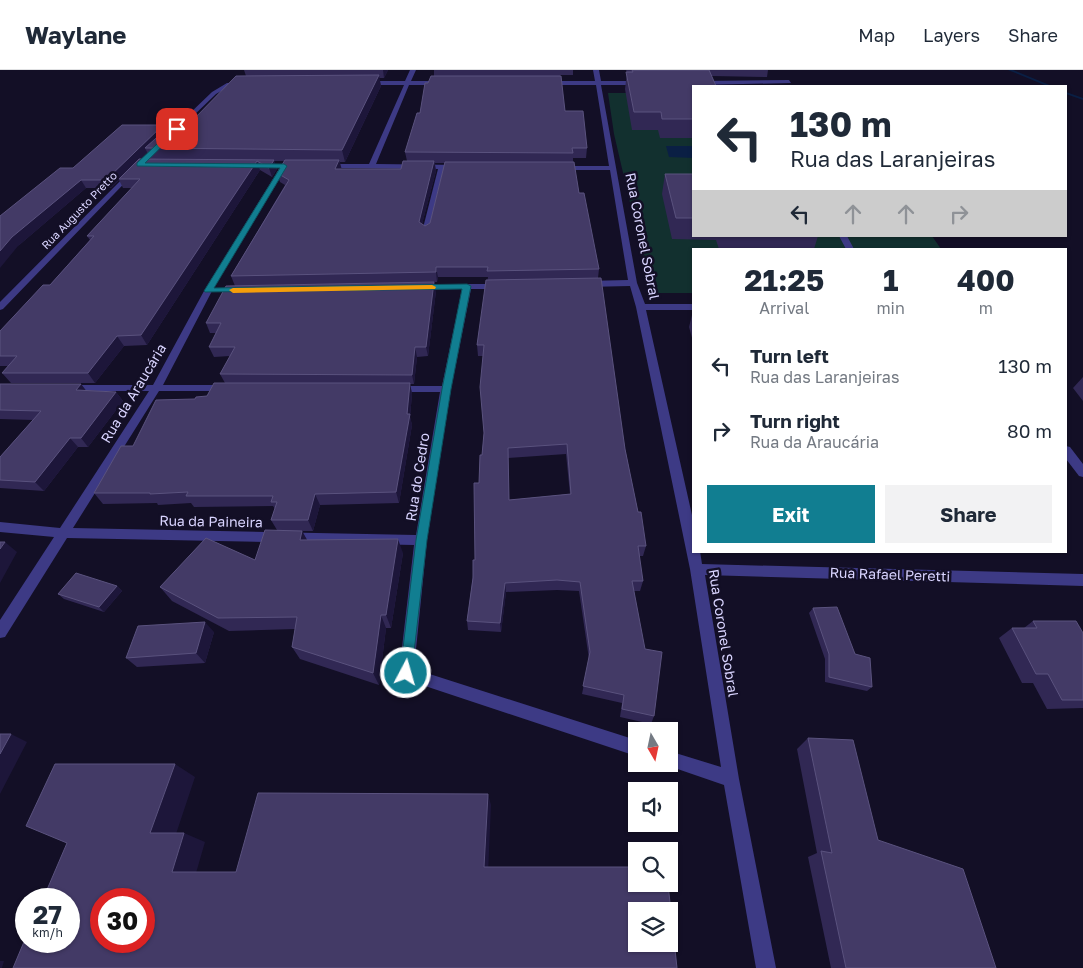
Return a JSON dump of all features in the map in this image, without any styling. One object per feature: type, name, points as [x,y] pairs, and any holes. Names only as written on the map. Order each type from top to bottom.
[{"type":"street","points":[[371,167],[414,70]]},
{"type":"street","name":"Rua Coronel Sobral","points":[[596,70],[633,283],[640,306],[692,546]]},
{"type":"street","points":[[694,83],[789,82],[785,76]]},
{"type":"street","name":"Rua Augusto Pretto","points":[[0,307],[140,164],[214,93],[229,84],[247,82]]},
{"type":"street","points":[[362,82],[449,83]]},
{"type":"street","points":[[538,83],[646,83]]},
{"type":"street","points":[[140,164],[149,164]]},
{"type":"street","name":"Rua da Araucária","points":[[0,632],[157,387],[284,166]]},
{"type":"street","points":[[313,166],[471,167]]},
{"type":"street","points":[[426,232],[442,167]]},
{"type":"street","points":[[556,168],[612,168]]},
{"type":"street","points":[[574,284],[633,283]]},
{"type":"street","points":[[407,287],[516,285]]},
{"type":"street","name":"Rua do Cedro","points":[[467,286],[446,389],[421,540],[406,673],[628,745]]},
{"type":"street","points":[[640,306],[692,307]]},
{"type":"street","points":[[59,388],[237,388]]},
{"type":"street","points":[[386,389],[446,389]]},
{"type":"street","points":[[1067,451],[1083,473]]},
{"type":"street","name":"Rua da Paineira","points":[[0,527],[63,533],[421,540]]},
{"type":"street","name":"Rua Coronel Sobral","points":[[694,553],[731,779],[766,968]]},
{"type":"street","name":"Rua Rafael Peretti","points":[[697,569],[1083,580]]},
{"type":"street","points":[[678,762],[731,779]]},
{"type":"green space","points":[[608,93],[692,93],[692,237],[933,237],[940,248],[692,248],[692,293],[651,293],[614,134]]},
{"type":"water","points":[[666,146],[692,146],[692,158],[669,157]]},
{"type":"building","points":[[632,70],[709,70],[716,85],[692,85],[692,119],[662,119],[661,112],[634,112],[626,72],[633,72]]},
{"type":"building","points":[[379,75],[342,150],[145,148],[174,122],[191,122],[236,76]]},
{"type":"building","points":[[431,76],[561,76],[565,111],[583,111],[587,148],[572,148],[573,153],[405,152],[417,113],[420,113],[425,83],[428,83]]},
{"type":"building","points":[[122,125],[163,125],[106,180],[81,180],[12,237],[0,251],[0,216],[60,168],[73,168]]},
{"type":"building","points":[[139,159],[274,160],[269,168],[257,161],[141,335],[117,336],[88,373],[2,373],[17,356],[0,356],[0,331],[43,285],[50,285],[94,236],[87,236],[140,179],[119,179]]},
{"type":"building","points":[[285,160],[339,160],[335,169],[401,169],[403,161],[434,161],[419,222],[425,226],[430,223],[445,162],[574,162],[579,193],[584,193],[599,269],[487,271],[488,267],[436,267],[436,272],[231,276],[289,180],[277,173]]},
{"type":"building","points":[[665,174],[692,174],[692,218],[676,218]]},
{"type":"building","points":[[601,278],[625,449],[638,512],[641,512],[646,546],[638,546],[643,581],[632,581],[645,649],[662,652],[654,716],[622,709],[624,695],[583,686],[590,652],[580,582],[557,580],[505,583],[500,623],[467,621],[473,578],[473,560],[475,560],[474,483],[479,483],[480,455],[482,455],[484,433],[480,387],[484,345],[477,345],[486,280]],"holes":[[[567,444],[571,494],[509,500],[508,448]]]},
{"type":"building","points":[[434,282],[426,347],[415,347],[412,375],[220,374],[235,347],[209,347],[221,323],[206,323],[226,286]]},
{"type":"building","points":[[214,383],[410,383],[407,414],[410,414],[396,492],[315,494],[308,520],[271,520],[277,502],[271,502],[273,496],[186,496],[188,492],[150,494],[94,493],[121,446],[133,446],[156,400],[195,399],[196,397],[207,396]]},
{"type":"building","points":[[0,384],[81,384],[76,390],[116,392],[81,438],[70,438],[35,482],[0,480],[0,457],[41,411],[0,410]]},
{"type":"building","points":[[265,530],[302,531],[300,540],[398,539],[386,615],[381,615],[373,673],[292,647],[297,617],[218,618],[160,587],[206,538],[255,560]]},
{"type":"building","points":[[0,542],[5,542],[0,549]]},
{"type":"building","points":[[76,573],[117,586],[99,607],[58,594]]},
{"type":"building","points":[[837,607],[855,654],[870,658],[872,687],[829,677],[829,654],[813,608]]},
{"type":"building","points":[[1033,621],[1076,621],[1083,633],[1083,700],[1062,700],[1048,674],[1036,674],[1012,628],[1037,628]]},
{"type":"building","points":[[205,622],[196,653],[126,658],[138,626]]},
{"type":"building","points":[[0,734],[11,734],[0,754]]},
{"type":"building","points":[[808,738],[853,740],[878,840],[963,869],[996,968],[846,968],[821,851],[832,853]]},
{"type":"building","points":[[55,764],[175,764],[150,833],[184,833],[172,872],[236,872],[258,793],[488,794],[484,867],[628,867],[628,892],[669,892],[670,902],[628,902],[628,952],[675,952],[677,968],[13,968],[19,953],[80,953],[80,888],[48,888],[67,843],[26,826]]},
{"type":"waterway","points":[[1010,70],[1048,85]]},
{"type":"waterway","points":[[1067,93],[1083,99]]},
{"type":"slow traffic","points":[[233,290],[432,287]]},
{"type":"route","points":[[177,129],[140,164],[284,166],[208,291],[467,286],[446,389],[421,540],[406,673]]}]
